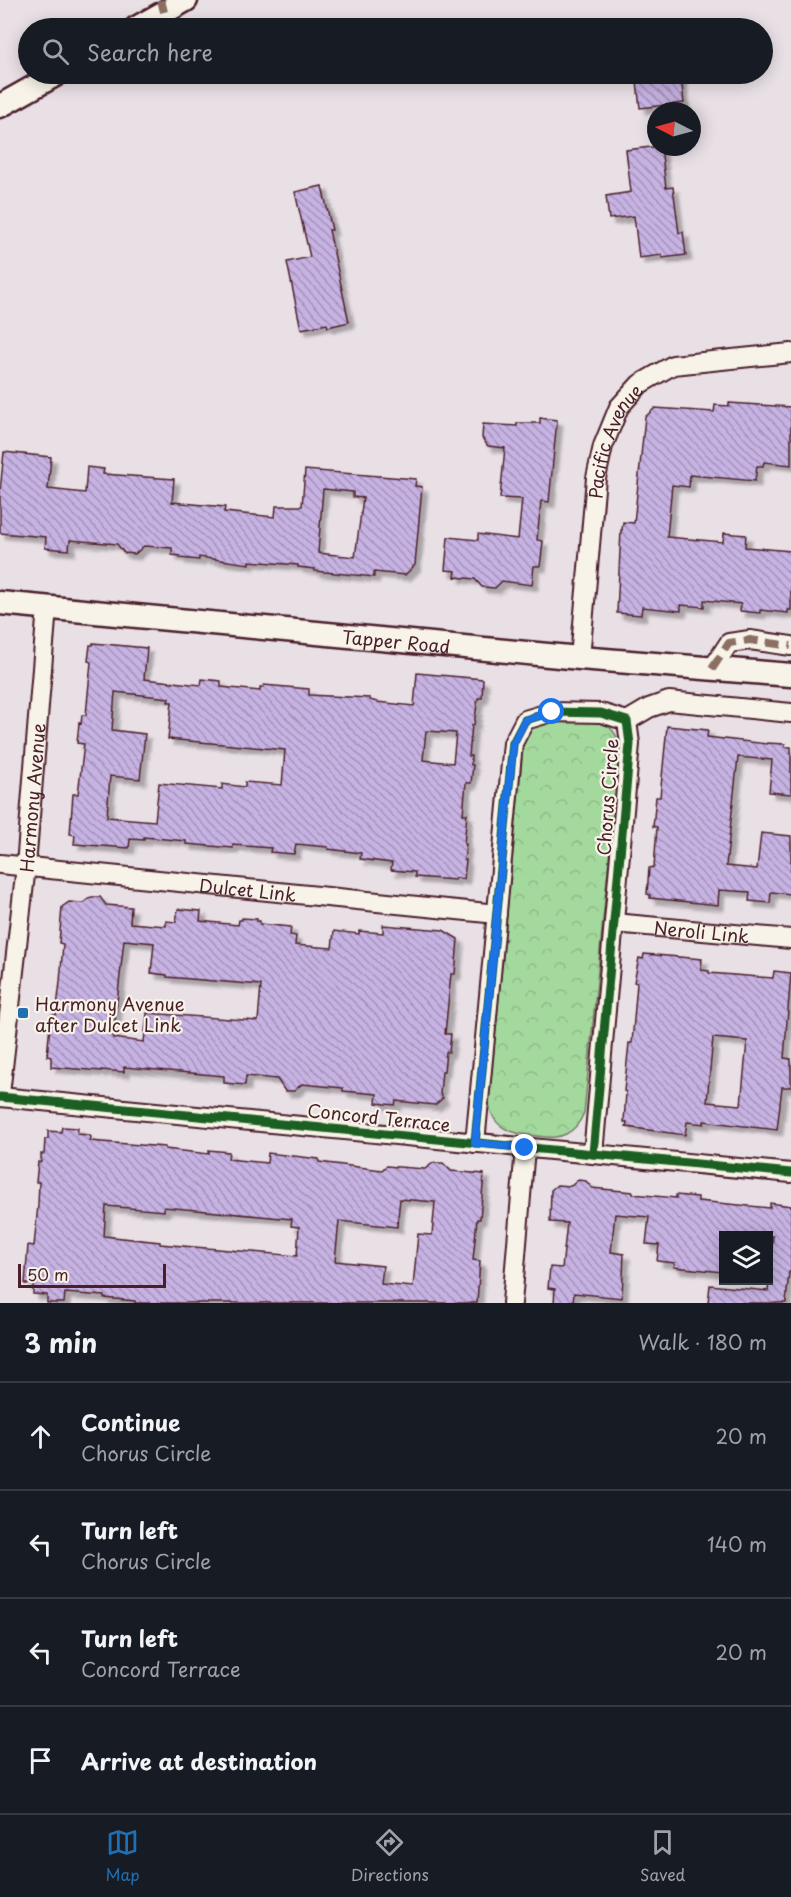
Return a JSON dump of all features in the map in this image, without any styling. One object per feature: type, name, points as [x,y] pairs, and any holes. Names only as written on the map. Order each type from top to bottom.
[{"type":"street","points":[[154,18],[186,0]]},
{"type":"street","points":[[0,106],[39,84]]},
{"type":"street","name":"Pacific Avenue","points":[[580,658],[596,478],[603,446],[619,407],[640,384],[673,364],[791,353]]},
{"type":"street","name":"Tapper Road","points":[[0,603],[580,658],[791,675]]},
{"type":"street","name":"Harmony Avenue","points":[[0,1096],[26,866],[47,607]]},
{"type":"street","points":[[712,669],[729,643],[750,640],[791,646]]},
{"type":"street","points":[[627,721],[649,708],[669,701],[791,713]]},
{"type":"street","name":"Chorus Circle","points":[[475,1143],[513,744],[525,720],[552,712],[601,713],[627,721],[630,744],[593,1154]]},
{"type":"street","name":"Dulcet Link","points":[[0,864],[497,914]]},
{"type":"street","name":"Neroli Link","points":[[614,923],[791,939]]},
{"type":"street","name":"Concord Terrace","points":[[0,1096],[791,1173]]},
{"type":"street","points":[[512,1303],[525,1148]]},
{"type":"green space","points":[[543,717],[579,717],[601,722],[610,727],[620,748],[584,1113],[572,1130],[562,1136],[552,1137],[520,1134],[505,1129],[494,1118],[489,1101],[524,736],[528,728]]},
{"type":"building","points":[[637,84],[682,84],[684,102],[647,102],[647,107],[640,108]]},
{"type":"building","points":[[647,147],[647,156],[662,156],[666,188],[673,187],[679,233],[683,232],[686,255],[639,258],[634,216],[609,219],[606,196],[631,192],[626,150]]},
{"type":"building","points":[[322,186],[349,322],[328,327],[327,324],[301,329],[287,262],[310,257],[295,192]]},
{"type":"building","points":[[729,403],[791,407],[791,465],[764,462],[763,466],[757,466],[755,481],[690,475],[689,487],[672,485],[667,537],[723,542],[724,533],[746,535],[745,547],[791,551],[791,610],[788,610],[788,613],[760,610],[760,613],[740,611],[741,604],[704,600],[704,607],[681,605],[681,611],[642,607],[641,615],[617,613],[621,530],[623,522],[634,523],[645,417],[655,408],[714,412],[715,405],[729,406]]},
{"type":"building","points":[[540,418],[557,420],[549,502],[541,501],[537,540],[543,541],[540,566],[534,566],[532,585],[502,581],[495,588],[482,587],[475,579],[455,577],[456,571],[445,570],[448,537],[478,540],[478,534],[518,539],[522,499],[500,498],[505,448],[488,446],[482,438],[483,424],[517,426],[517,423],[540,423]]},
{"type":"building","points":[[4,452],[51,457],[48,489],[85,493],[87,467],[104,469],[103,474],[174,479],[172,502],[225,507],[224,512],[275,517],[276,506],[302,506],[305,470],[416,479],[415,486],[422,487],[415,565],[405,575],[374,572],[374,577],[315,571],[315,569],[298,567],[298,565],[249,561],[249,564],[199,557],[199,560],[180,558],[180,556],[172,555],[172,548],[144,546],[135,554],[124,553],[117,544],[70,540],[69,550],[45,548],[46,537],[0,533],[0,491]],"holes":[[[323,489],[353,492],[353,497],[363,498],[355,557],[318,553]]]},
{"type":"building","points":[[93,643],[147,648],[144,679],[201,685],[202,679],[221,681],[221,687],[260,691],[260,687],[264,685],[309,689],[309,695],[370,698],[377,702],[414,706],[417,673],[483,679],[482,698],[478,698],[474,725],[472,725],[469,756],[471,756],[471,765],[473,765],[471,783],[466,783],[463,814],[467,814],[464,879],[415,877],[415,872],[391,870],[392,863],[360,859],[361,853],[296,844],[294,854],[270,852],[271,848],[186,844],[186,841],[144,837],[144,840],[130,839],[129,848],[74,844],[75,835],[70,834],[73,794],[78,794],[84,744],[77,743],[79,723],[81,724],[82,715],[86,715],[91,662],[88,661],[90,645]],"holes":[[[115,692],[169,698],[168,702],[172,702],[168,739],[285,750],[282,785],[245,782],[245,787],[222,784],[222,789],[159,783],[155,821],[107,817],[110,776],[140,779],[145,734],[112,730]],[[426,731],[456,733],[453,763],[423,760]]]},
{"type":"building","points":[[667,726],[708,730],[707,737],[785,744],[785,747],[791,747],[791,794],[769,792],[772,760],[738,757],[726,866],[757,869],[761,833],[791,836],[791,894],[771,892],[770,903],[749,901],[750,892],[719,890],[718,905],[650,898],[647,894],[649,868],[654,867],[657,827],[653,827],[656,797],[660,797]]},
{"type":"building","points":[[91,897],[100,897],[106,905],[131,907],[130,923],[166,926],[166,921],[176,922],[178,909],[201,911],[200,921],[238,925],[242,918],[257,919],[260,924],[291,927],[290,935],[296,936],[295,945],[332,948],[334,931],[359,934],[359,931],[383,933],[383,925],[443,930],[458,939],[455,974],[451,974],[445,1034],[451,1034],[449,1052],[446,1052],[444,1071],[442,1071],[440,1094],[443,1098],[435,1105],[396,1101],[395,1105],[376,1103],[377,1094],[343,1091],[343,1088],[302,1084],[294,1091],[285,1091],[277,1079],[246,1076],[245,1085],[224,1083],[224,1076],[124,1067],[124,1072],[51,1067],[51,1057],[47,1056],[51,1015],[56,1015],[60,982],[63,944],[59,943],[62,907],[69,902],[83,903]],"holes":[[[124,940],[154,943],[151,973],[167,975],[167,977],[261,985],[258,1021],[147,1013],[144,1042],[113,1038]]]},
{"type":"building","points":[[644,954],[702,959],[701,970],[709,971],[709,973],[773,978],[774,971],[791,973],[784,1058],[791,1059],[791,1087],[782,1087],[777,1130],[704,1121],[704,1124],[687,1122],[685,1135],[626,1127],[627,1122],[624,1122],[626,1092],[624,1091],[629,1043],[632,1043],[637,983],[634,982],[639,958],[643,959]],"holes":[[[713,1038],[747,1041],[741,1105],[707,1102]]]},
{"type":"building","points":[[62,1127],[78,1128],[77,1134],[89,1135],[90,1141],[165,1147],[165,1149],[209,1154],[209,1150],[229,1152],[228,1159],[267,1163],[268,1153],[382,1170],[386,1166],[425,1169],[433,1163],[443,1163],[451,1171],[484,1174],[473,1260],[480,1261],[477,1303],[135,1303],[135,1301],[104,1298],[104,1296],[65,1293],[64,1303],[47,1303],[47,1295],[33,1294],[33,1284],[25,1284],[28,1245],[34,1246],[38,1205],[39,1182],[36,1182],[38,1162],[41,1162],[41,1154],[44,1154],[48,1131],[61,1132]],"holes":[[[400,1199],[435,1202],[432,1235],[418,1234],[413,1287],[381,1284],[383,1266],[335,1261],[339,1221],[397,1227]],[[106,1206],[164,1211],[164,1207],[292,1219],[291,1226],[299,1227],[297,1256],[160,1244],[160,1242],[104,1236]]]},
{"type":"building","points":[[578,1180],[586,1181],[592,1188],[633,1192],[633,1194],[676,1198],[676,1195],[698,1197],[698,1201],[770,1208],[770,1203],[791,1206],[791,1272],[789,1272],[786,1303],[708,1303],[710,1285],[768,1291],[769,1285],[773,1285],[773,1231],[719,1231],[719,1272],[674,1267],[675,1263],[657,1261],[659,1245],[646,1244],[649,1217],[615,1214],[611,1252],[624,1254],[622,1298],[574,1293],[573,1303],[554,1303],[555,1289],[548,1288],[550,1267],[562,1268],[567,1223],[550,1222],[551,1190],[557,1185],[571,1186]]},
{"type":"marked path","points":[[161,0],[164,12]]},
{"type":"marked path","points":[[712,669],[729,643],[750,640],[791,646]]},
{"type":"cycle path","points":[[475,1143],[513,743],[525,720],[552,712],[601,713],[627,721],[630,744],[593,1154]]},
{"type":"cycle path","points":[[0,1097],[791,1173]]},
{"type":"place","name":"Harmony Avenue after Dulcet Link","points":[[23,1013]]},
{"type":"route","points":[[525,1148],[475,1143],[513,744],[525,720],[552,712]]}]
